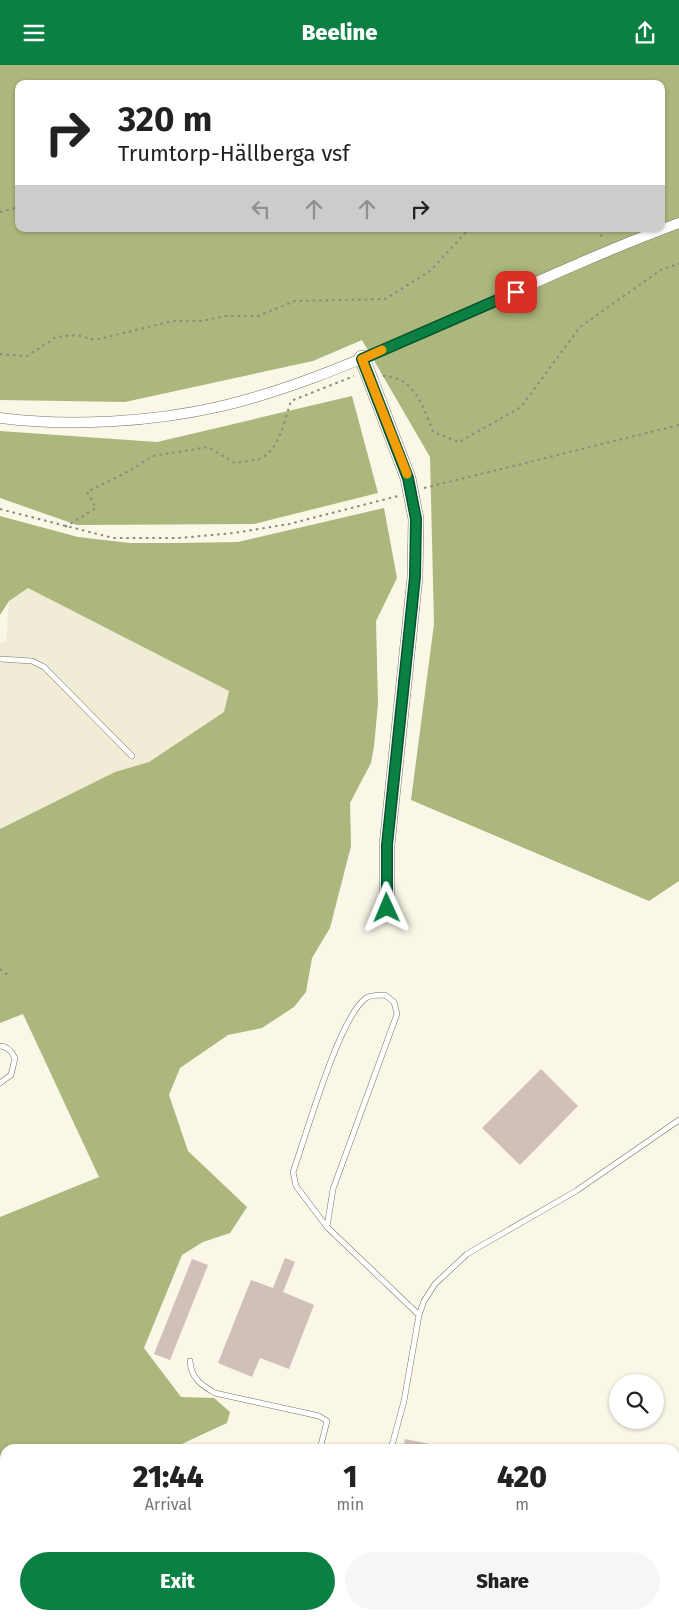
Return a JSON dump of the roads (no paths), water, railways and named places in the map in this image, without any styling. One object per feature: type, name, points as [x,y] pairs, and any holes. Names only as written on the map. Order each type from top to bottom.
[{"type":"street","points":[[665,229],[679,223]]},
{"type":"street","points":[[0,419],[75,422],[174,415],[222,406],[264,395],[304,382],[362,359],[657,232]]},
{"type":"street","points":[[362,359],[408,478],[416,519],[415,577],[387,845],[387,908]]},
{"type":"lane","points":[[0,659],[32,661],[44,667],[132,756]]},
{"type":"lane","points":[[327,1227],[333,1189],[397,1014],[394,1002],[385,995],[367,997],[352,1013],[339,1038],[293,1172],[296,1186],[327,1227],[419,1315]]},
{"type":"lane","points":[[0,1046],[4,1046],[11,1051],[15,1058],[11,1075],[0,1083]]},
{"type":"lane","points":[[393,1444],[401,1417],[419,1315],[424,1301],[435,1284],[467,1254],[576,1191],[679,1120]]},
{"type":"lane","points":[[190,1361],[190,1371],[194,1378],[202,1386],[215,1393],[319,1416],[327,1421],[321,1444]]}]
